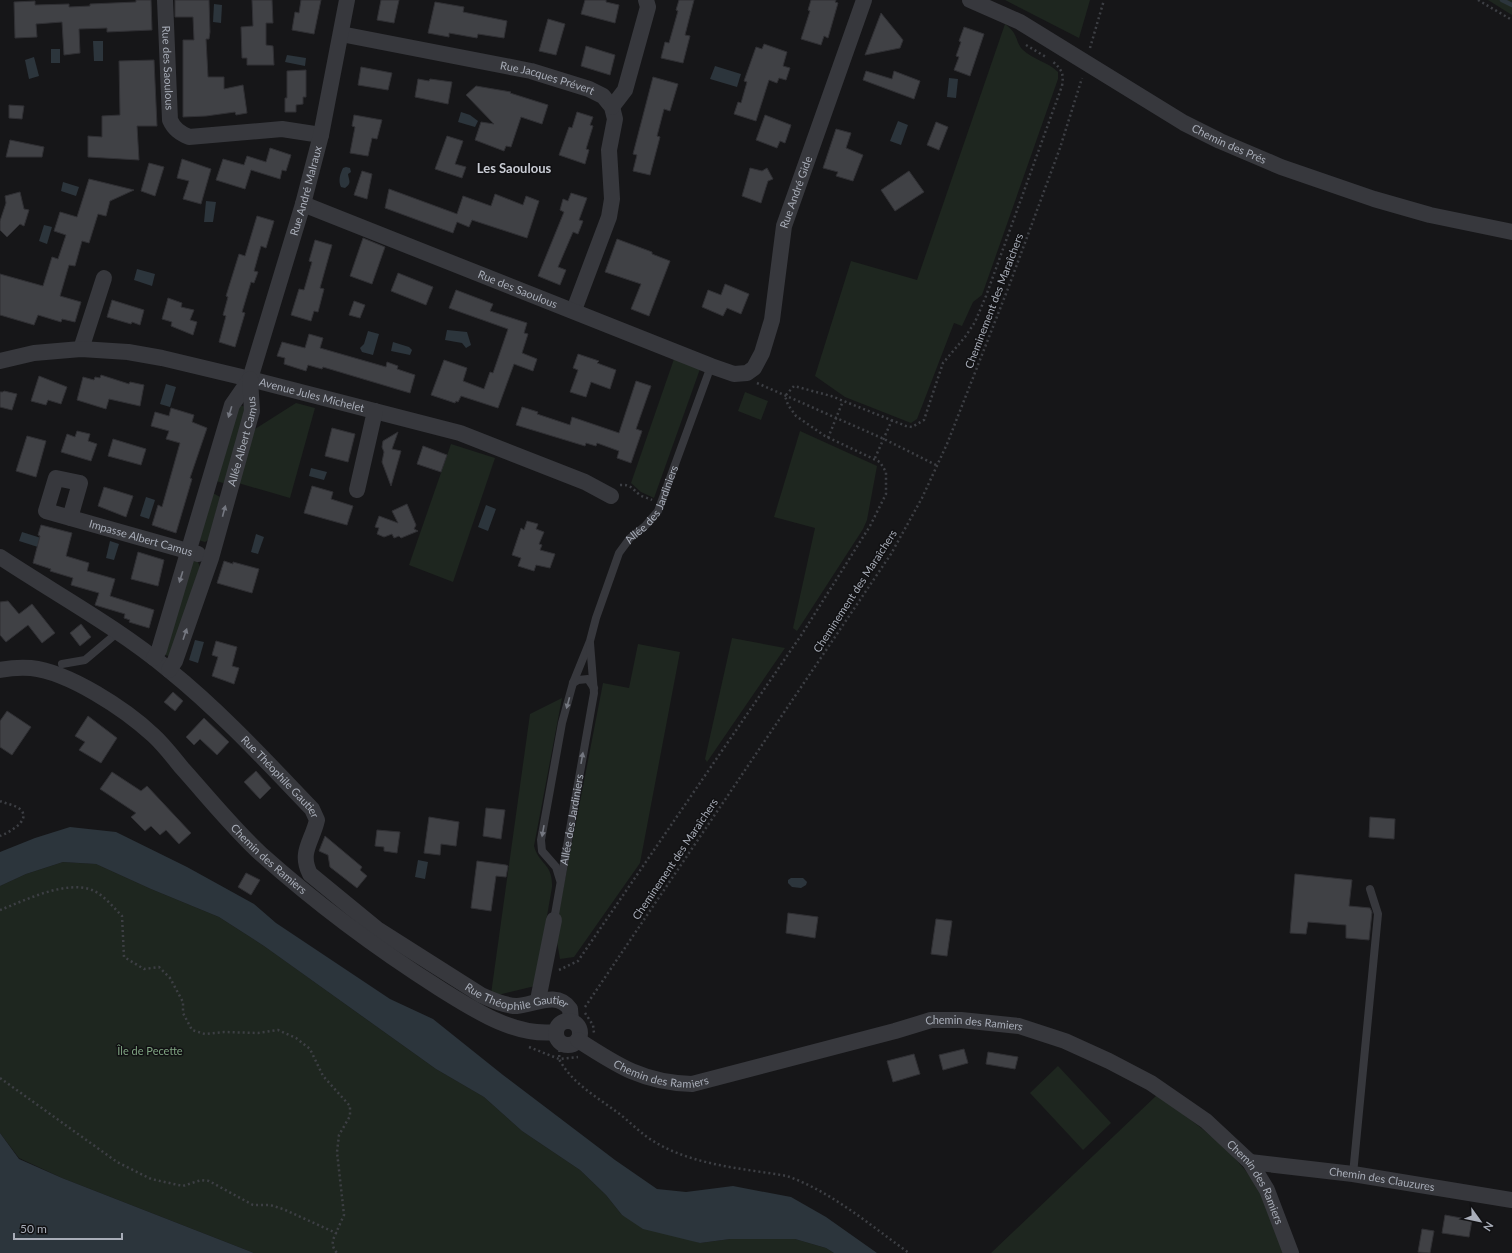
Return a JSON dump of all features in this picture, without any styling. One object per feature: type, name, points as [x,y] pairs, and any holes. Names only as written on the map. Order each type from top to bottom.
[{"type":"street","name":"Rue des Saoulous","points":[[165,0],[170,120],[177,130],[189,137],[282,129],[321,136]]},
{"type":"street","name":"Rue André Malraux","points":[[250,378],[303,204],[321,136],[347,0]]},
{"type":"street","points":[[574,310],[609,217],[612,199],[609,150],[615,119],[612,107],[625,90],[648,7],[646,0]]},
{"type":"street","name":"Rue André Gide","points":[[740,374],[754,368],[764,347],[772,320],[784,226],[864,0]]},
{"type":"street","name":"Chemin des Prés","points":[[970,0],[1020,22],[1184,123],[1220,141],[1281,167],[1381,201],[1430,214],[1512,232]]},
{"type":"street","name":"Rue Jacques Prévert","points":[[340,34],[531,71],[589,89],[603,96],[612,107]]},
{"type":"street","name":"Rue des Saoulous","points":[[303,204],[574,310],[711,366],[740,374]]},
{"type":"street","points":[[81,349],[104,278]]},
{"type":"street","name":"Avenue Jules Michelet","points":[[0,361],[34,354],[81,349],[128,352],[155,357],[250,378],[460,433],[604,493]]},
{"type":"street","name":"Allée Albert Camus","points":[[154,658],[159,650],[232,405],[250,378]]},
{"type":"street","name":"Allée Albert Camus","points":[[169,670],[175,661],[211,558],[230,491],[252,410],[250,378]]},
{"type":"street","points":[[357,490],[375,411]]},
{"type":"street","points":[[208,486],[230,491]]},
{"type":"street","name":"Impasse Albert Camus","points":[[70,518],[211,558]]},
{"type":"street","name":"Rue Théophile Gautier","points":[[0,557],[154,658],[244,739],[312,810],[317,820],[305,853],[305,864],[310,874],[377,929],[481,996],[498,1003],[517,1006],[538,1000],[560,1001],[570,1010],[571,1021],[580,1029],[584,1044]]},
{"type":"street","name":"Chemin des Ramiers","points":[[0,670],[31,668],[42,670],[90,690],[130,716],[153,735],[212,802],[260,853],[319,904],[386,954],[456,999],[497,1020],[529,1032],[558,1038],[570,1045],[584,1044],[622,1068],[645,1078],[669,1084],[692,1084],[895,1031],[931,1020],[961,1020],[1019,1026],[1065,1041],[1151,1083],[1206,1121],[1250,1162],[1267,1190],[1291,1253]]},
{"type":"street","name":"Allée des Jardiniers","points":[[538,1000],[554,920]]},
{"type":"street","points":[[558,1038],[561,1023],[571,1021]]},
{"type":"street","name":"Chemin des Clauzures","points":[[1250,1162],[1353,1174],[1512,1200]]},
{"type":"lane","name":"Allée des Jardiniers","points":[[560,880],[556,866],[542,851],[541,840],[562,723],[573,683],[590,640],[596,618],[619,553],[630,538],[649,521],[658,510],[711,366]]},
{"type":"lane","points":[[62,664],[85,660],[117,633]]},
{"type":"lane","name":"Allée des Jardiniers","points":[[554,920],[594,688],[590,640]]},
{"type":"lane","points":[[573,683],[578,680],[588,679],[594,688]]},
{"type":"lane","points":[[1353,1174],[1378,914],[1370,889]]},
{"type":"path","name":"Cheminement des Maraîchers","points":[[584,1044],[594,1038],[593,1025],[584,1011],[596,990],[891,554],[922,498],[947,444],[1009,286],[1060,148],[1104,0]]},
{"type":"path","points":[[1478,0],[1512,20]]},
{"type":"path","points":[[785,396],[794,386],[843,401],[912,427],[924,420],[943,363],[965,337],[975,322],[986,296],[1062,86],[1064,76],[1061,69],[1053,61],[1026,45],[1018,28],[1020,22]]},
{"type":"path","points":[[740,374],[758,384],[884,439],[936,465]]},
{"type":"path","points":[[578,961],[802,634],[870,526],[886,494],[888,479],[880,462],[875,458],[828,438],[796,416],[788,405],[785,396]]},
{"type":"path","points":[[828,438],[843,401]]},
{"type":"path","points":[[875,458],[892,420]]},
{"type":"path","points":[[604,493],[626,484],[634,488],[640,494],[661,503]]},
{"type":"path","points":[[0,801],[20,809],[24,814],[23,819],[18,825],[0,836]]},
{"type":"path","points":[[0,910],[59,889],[75,887],[93,891],[104,898],[122,916],[124,957],[144,969],[159,967],[170,978],[183,1002],[183,1013],[192,1030],[205,1034],[224,1032],[258,1033],[278,1030],[296,1038],[310,1049],[323,1076],[350,1106],[350,1116],[339,1135],[337,1152],[344,1215],[332,1240],[333,1249],[337,1253]]},
{"type":"path","points":[[558,1038],[559,1059],[573,1078],[588,1092],[616,1111],[648,1137],[667,1148],[690,1158],[787,1176],[801,1181],[848,1208],[909,1253]]},
{"type":"path","points":[[0,1078],[117,1162],[151,1179],[183,1186],[201,1180],[209,1182],[253,1205],[270,1205],[283,1209],[336,1232]]},
{"type":"green space","points":[[1005,0],[1090,0],[1079,38]]},
{"type":"green space","points":[[1488,0],[1512,0],[1512,15]]},
{"type":"green space","points":[[1005,24],[1013,31],[1023,50],[1058,72],[1058,79],[982,295],[973,302],[962,326],[954,323],[917,419],[911,423],[845,397],[815,376],[851,261],[917,280]]},
{"type":"green space","points":[[674,359],[700,369],[654,498],[641,492],[631,483]]},
{"type":"green space","points":[[745,392],[768,401],[761,420],[738,411]]},
{"type":"green space","points":[[296,403],[315,408],[290,498],[238,483],[255,429]]},
{"type":"green space","points":[[239,405],[246,407],[225,482],[223,483],[216,481]]},
{"type":"green space","points":[[800,431],[877,466],[867,520],[863,529],[797,631],[793,628],[815,528],[774,517]]},
{"type":"green space","points":[[451,444],[495,458],[453,582],[409,565]]},
{"type":"green space","points":[[213,493],[220,497],[209,539],[205,542],[198,540]]},
{"type":"green space","points":[[192,561],[198,562],[200,567],[170,656],[164,655]]},
{"type":"green space","points":[[732,638],[785,648],[707,762],[705,759]]},
{"type":"green space","points":[[638,644],[680,652],[640,863],[574,957],[560,959],[555,931],[603,683],[629,688]]},
{"type":"green space","points":[[562,698],[534,846],[539,857],[548,868],[552,879],[552,887],[535,986],[494,996],[491,994],[530,714]]},
{"type":"green space","name":"Île de Pecette","points":[[63,862],[96,864],[219,917],[264,946],[436,1069],[484,1097],[522,1131],[580,1170],[606,1195],[622,1215],[700,1243],[730,1239],[795,1239],[826,1248],[834,1253],[254,1253],[62,1178],[19,1158],[0,1133],[0,886],[26,874]]},
{"type":"green space","points":[[1058,1066],[1111,1123],[1083,1150],[1030,1093]]},
{"type":"green space","points":[[1157,1095],[1200,1127],[1228,1151],[1240,1164],[1265,1200],[1285,1253],[991,1253]]},
{"type":"shaded area","points":[[214,4],[222,5],[221,23],[213,22]]},
{"type":"shaded area","points":[[93,41],[103,41],[103,61],[94,61]]},
{"type":"shaded area","points":[[51,49],[60,49],[60,63],[51,63]]},
{"type":"shaded area","points":[[287,55],[306,58],[305,66],[285,62]]},
{"type":"shaded area","points":[[34,57],[39,76],[29,79],[25,60]]},
{"type":"shaded area","points":[[715,66],[741,74],[737,87],[710,79]]},
{"type":"shaded area","points":[[949,78],[958,79],[956,98],[947,97]]},
{"type":"shaded area","points":[[461,112],[470,115],[478,121],[475,127],[458,122]]},
{"type":"shaded area","points":[[898,121],[908,125],[901,145],[890,141]]},
{"type":"shaded area","points":[[343,168],[350,168],[351,172],[348,174],[349,183],[345,188],[341,187],[340,185],[340,175]]},
{"type":"shaded area","points":[[63,182],[79,187],[76,196],[61,191]]},
{"type":"shaded area","points":[[206,201],[216,202],[213,222],[204,222]]},
{"type":"shaded area","points":[[44,225],[52,227],[47,244],[39,241]]},
{"type":"shaded area","points":[[137,269],[155,274],[152,286],[134,280]]},
{"type":"shaded area","points":[[447,330],[467,332],[471,345],[466,348],[462,343],[445,340]]},
{"type":"shaded area","points":[[368,331],[379,334],[373,355],[362,352],[360,348],[364,344]]},
{"type":"shaded area","points":[[393,342],[409,347],[412,350],[410,355],[391,351]]},
{"type":"shaded area","points":[[166,384],[176,387],[170,407],[160,404]]},
{"type":"shaded area","points":[[311,468],[327,472],[324,480],[309,476]]},
{"type":"shaded area","points":[[146,497],[155,500],[149,519],[140,516]]},
{"type":"shaded area","points":[[486,505],[496,509],[488,531],[478,527]]},
{"type":"shaded area","points":[[22,532],[41,538],[38,547],[19,541]]},
{"type":"shaded area","points":[[256,534],[264,537],[258,554],[251,552]]},
{"type":"shaded area","points":[[110,541],[119,544],[114,560],[106,558]]},
{"type":"shaded area","points":[[195,640],[204,642],[198,663],[189,660]]},
{"type":"shaded area","points":[[70,827],[116,832],[187,867],[254,904],[276,923],[390,999],[433,1019],[503,1075],[615,1160],[657,1189],[686,1192],[733,1186],[791,1197],[826,1217],[877,1253],[834,1253],[826,1248],[795,1239],[730,1239],[700,1243],[643,1229],[622,1215],[606,1195],[580,1170],[522,1131],[484,1097],[436,1069],[264,946],[219,917],[96,864],[63,862],[26,874],[0,886],[0,852],[35,838]]},
{"type":"shaded area","points":[[418,860],[428,862],[425,879],[415,877]]},
{"type":"shaded area","points":[[791,878],[803,878],[807,882],[806,885],[801,888],[792,887],[788,883],[788,880]]},
{"type":"shaded area","points":[[0,1133],[19,1159],[62,1178],[254,1253],[0,1253]]},
{"type":"building","points":[[136,0],[151,0],[152,30],[107,32],[107,28],[79,29],[80,53],[64,55],[62,22],[36,24],[37,37],[15,38],[14,2],[35,1],[35,5],[69,4],[69,7],[90,6],[90,4],[136,2]]},
{"type":"building","points":[[175,0],[209,0],[210,32],[209,39],[206,39],[208,77],[224,77],[224,89],[243,85],[247,113],[236,115],[235,112],[206,116],[183,117],[183,40],[194,40],[193,17],[175,17]]},
{"type":"building","points":[[252,0],[272,0],[273,23],[266,23],[266,45],[273,46],[274,65],[247,65],[247,58],[242,58],[241,27],[253,26]]},
{"type":"building","points":[[301,0],[321,0],[314,34],[292,30],[295,12],[299,13]]},
{"type":"building","points":[[381,0],[399,0],[394,23],[377,20]]},
{"type":"building","points":[[585,0],[606,0],[606,2],[619,5],[615,23],[581,14]]},
{"type":"building","points":[[679,0],[694,0],[685,35],[690,36],[683,63],[661,58],[665,42],[669,43],[678,11],[676,10]]},
{"type":"building","points":[[811,0],[836,0],[835,2],[838,3],[828,38],[824,36],[821,45],[801,39],[810,11],[808,10]]},
{"type":"building","points":[[435,2],[464,7],[463,12],[507,21],[504,38],[478,34],[477,38],[449,33],[449,37],[428,33]]},
{"type":"building","points":[[881,13],[903,40],[900,48],[865,55]]},
{"type":"building","points":[[548,19],[565,24],[556,55],[539,51]]},
{"type":"building","points":[[964,27],[984,34],[970,76],[954,70],[959,57],[956,56]]},
{"type":"building","points":[[764,44],[787,52],[783,66],[790,68],[786,80],[779,78],[777,83],[769,80],[756,121],[734,114],[738,102],[741,103],[747,82],[744,81],[756,47],[762,49]]},
{"type":"building","points":[[586,46],[615,55],[610,75],[581,66]]},
{"type":"building","points":[[154,60],[157,126],[137,126],[139,160],[88,157],[88,136],[102,137],[102,116],[120,115],[119,61]]},
{"type":"building","points":[[361,67],[392,73],[388,90],[358,85]]},
{"type":"building","points":[[306,70],[306,97],[303,97],[303,104],[296,105],[296,112],[285,112],[285,98],[287,98],[287,71]]},
{"type":"building","points":[[866,71],[892,79],[894,71],[920,81],[914,99],[863,80]]},
{"type":"building","points":[[653,77],[678,84],[670,111],[664,109],[657,136],[660,137],[650,175],[633,171],[637,155],[633,154]]},
{"type":"building","points":[[418,79],[452,82],[448,104],[415,97]]},
{"type":"building","points":[[476,86],[511,92],[510,93],[548,105],[542,124],[521,117],[511,147],[506,146],[504,151],[475,140],[481,122],[494,124],[466,95]]},
{"type":"building","points":[[9,105],[24,106],[22,119],[9,118]]},
{"type":"building","points":[[577,112],[593,117],[590,125],[593,126],[586,149],[589,150],[585,164],[559,155],[569,127],[572,128]]},
{"type":"building","points":[[354,115],[382,120],[377,139],[372,138],[368,156],[350,153],[355,127],[352,126]]},
{"type":"building","points":[[765,115],[791,125],[785,143],[780,141],[777,148],[756,140]]},
{"type":"building","points":[[936,122],[948,127],[939,150],[927,145]]},
{"type":"building","points":[[836,129],[851,133],[846,148],[863,155],[853,181],[836,176],[838,172],[823,168]]},
{"type":"building","points":[[447,136],[463,141],[455,164],[466,167],[462,178],[435,169]]},
{"type":"building","points":[[10,140],[44,147],[42,157],[6,157]]},
{"type":"building","points":[[270,148],[291,155],[286,171],[282,170],[280,179],[251,170],[245,189],[216,180],[223,159],[244,165],[247,156],[266,162]]},
{"type":"building","points":[[182,159],[211,169],[201,204],[183,199],[189,181],[177,178]]},
{"type":"building","points":[[149,163],[164,167],[155,196],[141,191]]},
{"type":"building","points":[[750,168],[762,171],[767,168],[773,179],[768,181],[761,203],[742,196]]},
{"type":"building","points":[[362,171],[372,174],[367,199],[354,195]]},
{"type":"building","points":[[909,171],[924,192],[895,211],[881,190]]},
{"type":"building","points":[[89,179],[134,190],[110,201],[106,216],[98,214],[89,243],[82,241],[75,266],[69,265],[60,296],[81,302],[75,322],[62,319],[61,322],[38,315],[34,325],[0,315],[0,274],[43,286],[52,257],[58,259],[66,235],[54,231],[60,212],[77,217]]},
{"type":"building","points":[[389,189],[457,214],[463,196],[491,206],[495,194],[523,205],[526,196],[539,201],[527,238],[472,220],[469,227],[457,222],[453,233],[385,208]]},
{"type":"building","points":[[20,192],[24,209],[29,210],[24,226],[20,224],[7,237],[0,230],[0,221],[6,203],[5,196]]},
{"type":"building","points":[[571,193],[587,198],[579,220],[583,221],[578,234],[573,232],[558,267],[566,270],[560,285],[538,276],[564,212],[560,210],[563,199],[568,201]]},
{"type":"building","points":[[257,216],[274,221],[266,248],[261,246],[254,271],[258,272],[254,283],[251,282],[242,312],[245,313],[235,347],[219,342],[226,316],[223,315],[228,297],[226,296],[239,254],[245,256]]},
{"type":"building","points":[[363,238],[385,247],[372,284],[350,276]]},
{"type":"building","points":[[617,239],[652,252],[652,254],[670,261],[649,316],[631,309],[641,284],[605,272]]},
{"type":"building","points":[[315,240],[332,245],[320,288],[324,289],[318,312],[314,311],[311,321],[291,315],[299,289],[304,290],[312,262],[309,261]]},
{"type":"building","points":[[398,273],[433,287],[426,305],[391,291]]},
{"type":"building","points":[[725,284],[749,294],[741,314],[727,308],[723,316],[702,307],[708,290],[721,295]]},
{"type":"building","points":[[456,290],[493,304],[490,311],[527,323],[524,333],[528,334],[522,353],[537,359],[533,371],[514,364],[498,408],[461,396],[458,402],[456,401],[455,403],[431,395],[444,360],[467,368],[463,381],[484,389],[490,372],[493,373],[508,329],[449,308]]},
{"type":"building","points":[[168,298],[182,303],[181,307],[194,310],[190,320],[197,322],[193,335],[171,326],[172,322],[162,319]]},
{"type":"building","points":[[112,300],[144,310],[140,325],[107,317]]},
{"type":"building","points":[[354,301],[365,305],[360,318],[349,315]]},
{"type":"building","points":[[309,334],[323,338],[320,348],[386,367],[387,362],[398,366],[397,369],[415,375],[410,393],[323,367],[322,369],[308,365],[306,371],[284,364],[285,358],[277,356],[282,342],[305,348]]},
{"type":"building","points":[[578,354],[599,361],[597,363],[616,370],[610,389],[591,382],[586,397],[570,392],[578,370],[573,368]]},
{"type":"building","points":[[101,375],[129,384],[130,382],[144,385],[140,406],[109,399],[106,409],[77,400],[83,377],[94,380],[95,377],[100,378]]},
{"type":"building","points":[[39,376],[67,387],[61,404],[48,400],[46,405],[31,401]]},
{"type":"building","points":[[636,381],[651,386],[636,429],[642,431],[631,463],[617,458],[619,451],[597,443],[596,446],[586,443],[585,446],[516,425],[522,407],[538,412],[537,414],[570,425],[572,417],[619,433]]},
{"type":"building","points":[[4,391],[17,394],[12,410],[0,407],[0,392]]},
{"type":"building","points":[[171,408],[194,415],[192,422],[207,428],[190,478],[192,479],[176,533],[152,525],[158,505],[162,507],[180,443],[166,439],[169,431],[151,426],[155,412],[169,416]]},
{"type":"building","points":[[332,428],[355,434],[348,462],[325,456]]},
{"type":"building","points":[[77,431],[90,434],[88,441],[97,444],[91,461],[61,452],[67,434],[75,437]]},
{"type":"building","points":[[398,432],[392,449],[401,451],[391,486],[382,462],[384,452],[382,447],[383,441]]},
{"type":"building","points":[[27,436],[46,441],[36,477],[16,471]]},
{"type":"building","points":[[113,439],[146,449],[141,465],[108,456]]},
{"type":"building","points":[[423,446],[447,455],[441,472],[417,464]]},
{"type":"building","points":[[312,486],[333,492],[331,499],[353,506],[347,525],[304,513]]},
{"type":"building","points":[[104,487],[133,496],[126,517],[98,506]]},
{"type":"building","points":[[407,504],[416,525],[414,529],[418,531],[401,538],[399,536],[394,538],[392,534],[384,537],[377,534],[379,528],[375,527],[379,516],[398,523],[392,511]]},
{"type":"building","points":[[527,521],[538,524],[536,529],[544,532],[539,544],[542,545],[540,550],[555,554],[550,568],[536,565],[534,571],[518,566],[521,558],[512,555],[521,528],[524,530]]},
{"type":"building","points":[[41,525],[72,533],[66,556],[89,563],[87,571],[115,579],[110,596],[154,610],[149,628],[129,622],[130,620],[124,618],[125,614],[95,605],[99,593],[71,585],[73,578],[50,571],[51,569],[33,563],[40,536],[38,535]]},
{"type":"building","points":[[138,552],[164,560],[158,586],[131,579]]},
{"type":"building","points":[[224,561],[259,569],[252,593],[217,583]]},
{"type":"building","points":[[8,601],[19,614],[32,604],[55,633],[42,643],[28,625],[6,642],[0,635],[0,602]]},
{"type":"building","points":[[81,624],[91,637],[80,646],[70,633]]},
{"type":"building","points":[[216,641],[237,647],[232,666],[239,668],[234,684],[212,676],[218,657],[212,655]]},
{"type":"building","points":[[173,692],[183,701],[175,711],[164,702]]},
{"type":"building","points":[[7,711],[31,727],[12,755],[0,747],[0,721]]},
{"type":"building","points":[[88,716],[117,738],[101,763],[79,750],[85,742],[75,736]]},
{"type":"building","points":[[204,718],[229,742],[217,755],[200,739],[194,745],[186,737]]},
{"type":"building","points":[[256,771],[271,788],[260,799],[244,782]]},
{"type":"building","points":[[112,772],[141,791],[147,786],[191,833],[179,844],[166,830],[160,835],[151,826],[145,831],[131,817],[136,813],[100,789]]},
{"type":"building","points":[[486,808],[505,810],[501,839],[483,836]]},
{"type":"building","points":[[429,817],[459,822],[456,846],[441,844],[440,855],[424,853]]},
{"type":"building","points":[[1370,817],[1395,819],[1394,839],[1369,837]]},
{"type":"building","points":[[377,830],[400,832],[397,853],[384,851],[384,847],[375,846]]},
{"type":"building","points":[[325,836],[362,867],[360,870],[367,876],[357,888],[330,867],[328,855],[319,851]]},
{"type":"building","points":[[477,861],[508,866],[506,877],[496,876],[491,911],[471,908]]},
{"type":"building","points":[[246,873],[260,880],[251,895],[238,887]]},
{"type":"building","points":[[1295,874],[1352,880],[1349,906],[1370,908],[1372,912],[1369,940],[1346,938],[1346,925],[1308,922],[1306,934],[1290,933]]},
{"type":"building","points":[[788,913],[818,917],[815,938],[786,933]]},
{"type":"building","points":[[936,919],[952,921],[947,956],[931,954]]},
{"type":"building","points":[[964,1049],[968,1063],[943,1070],[939,1055]]},
{"type":"building","points":[[988,1052],[1018,1057],[1015,1069],[986,1064]]},
{"type":"building","points":[[914,1054],[920,1074],[893,1082],[887,1061]]},
{"type":"building","points":[[1445,1215],[1472,1220],[1469,1237],[1442,1233]]},
{"type":"building","points":[[1422,1229],[1434,1231],[1430,1253],[1418,1252]]},
{"type":"waterway","points":[[1502,0],[1512,5]]},
{"type":"district","name":"Les Saoulous","points":[[514,168]]}]
